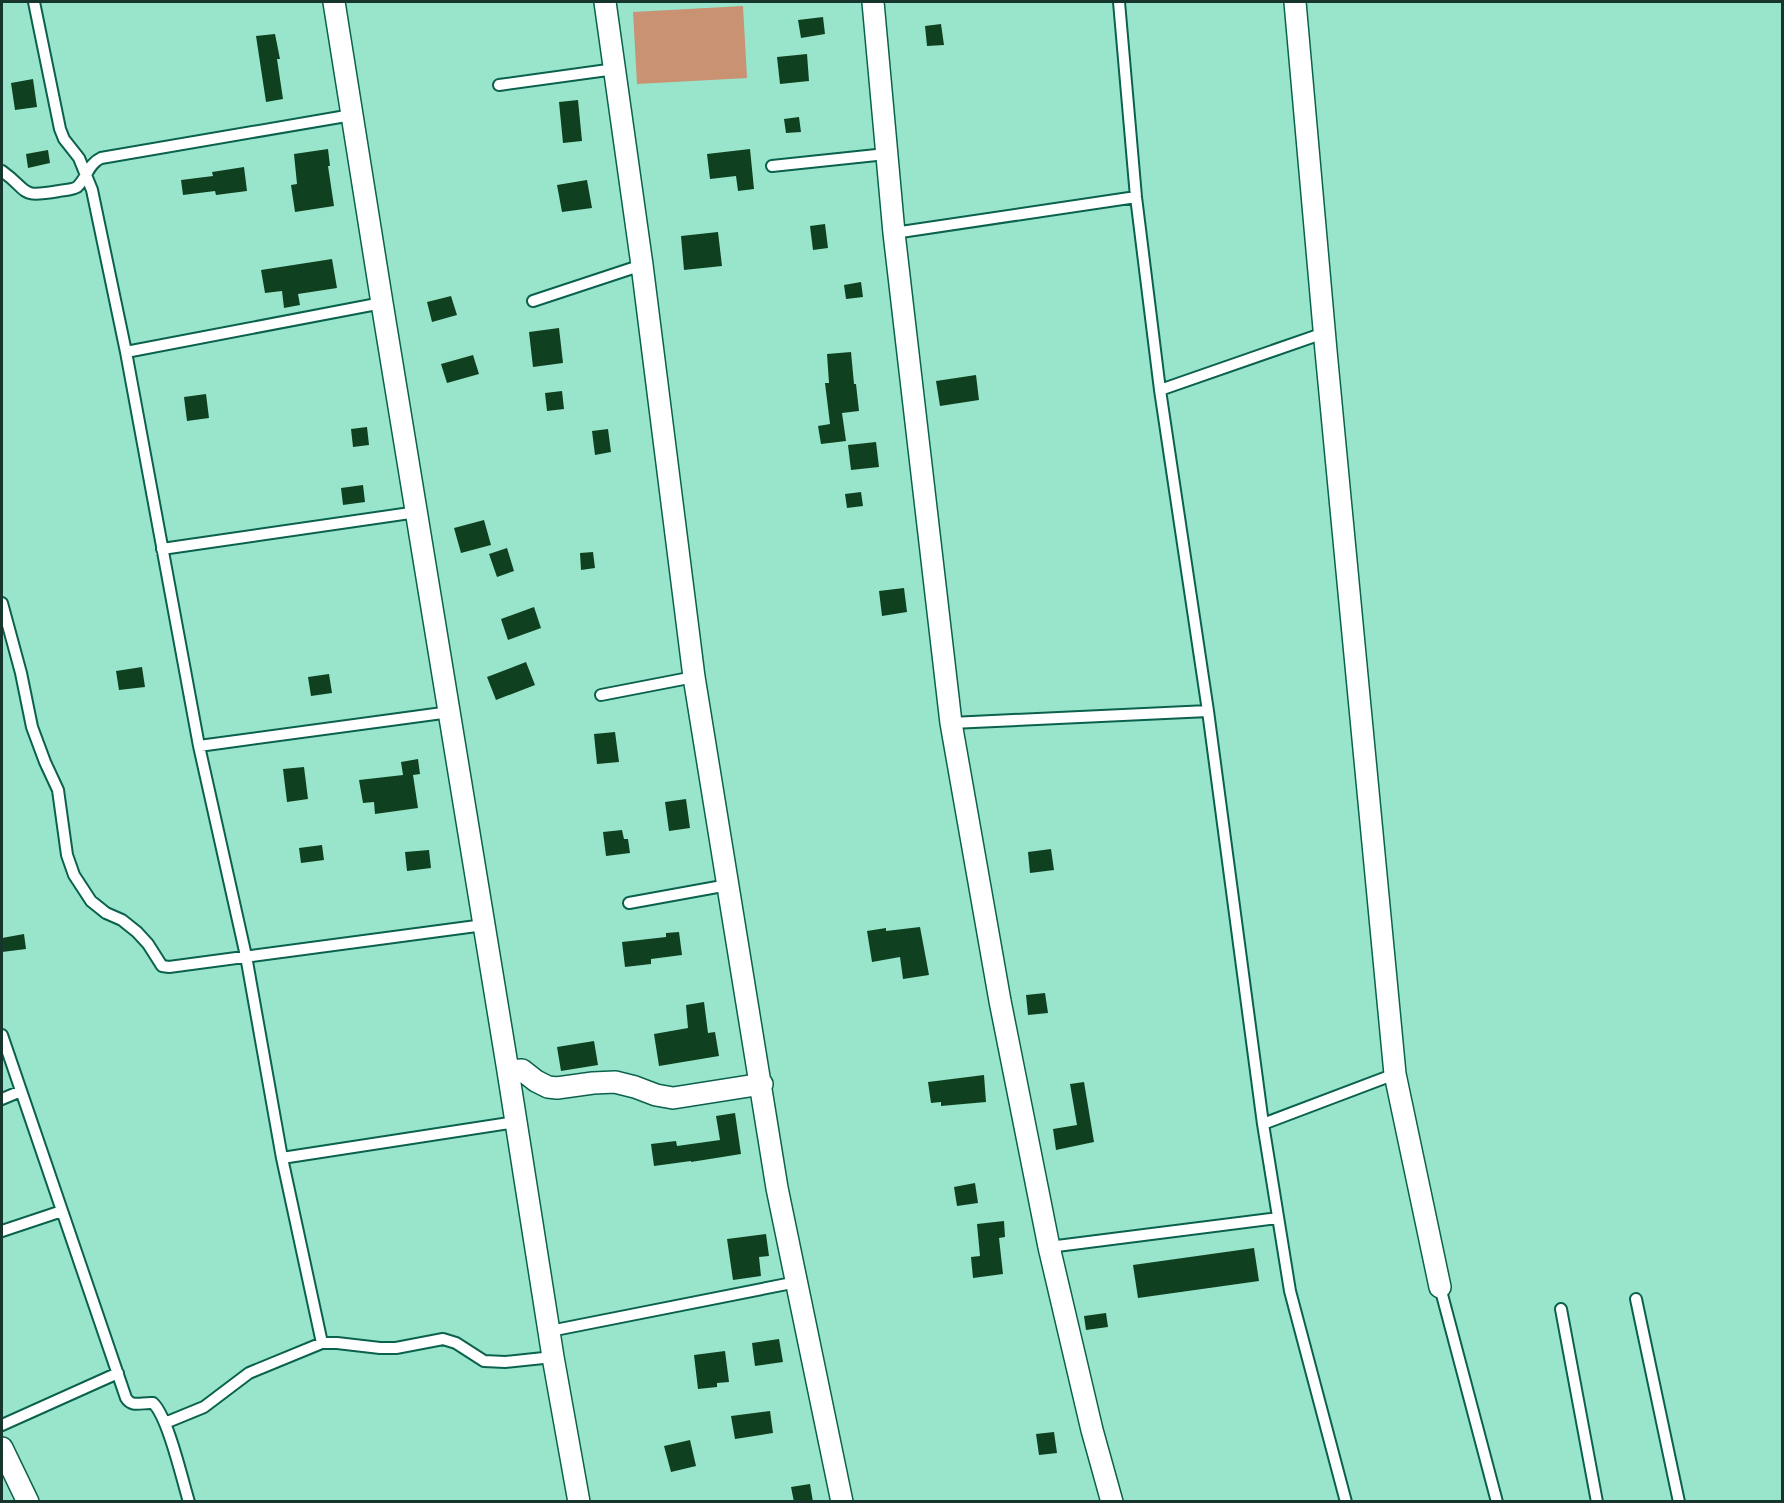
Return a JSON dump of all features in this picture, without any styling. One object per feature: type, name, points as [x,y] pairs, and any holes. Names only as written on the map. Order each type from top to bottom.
[{"type":"street","points":[[334,2],[553,1357],[579,1502]]},
{"type":"street","points":[[605,2],[642,266],[694,677],[762,1084],[777,1188],[842,1502]]},
{"type":"street","points":[[873,2],[894,233],[951,723],[1000,1000],[1049,1247],[1092,1430],[1112,1502]]},
{"type":"street","points":[[1295,2],[1324,333],[1395,1074],[1440,1287]]},
{"type":"street","points":[[508,1071],[522,1070],[536,1082],[548,1087],[615,1082],[673,1098],[762,1084]]},
{"type":"street","points":[[2,1448],[28,1502]]},
{"type":"lane","points":[[34,2],[60,129],[64,139],[79,158],[92,190],[126,352],[200,746],[246,956],[282,1158],[322,1343]]},
{"type":"lane","points":[[1119,2],[1136,197],[1160,390],[1208,711],[1263,1124],[1295,1310],[1346,1502]]},
{"type":"lane","points":[[499,85],[615,69]]},
{"type":"lane","points":[[2,171],[22,191],[33,195],[72,189],[78,186],[94,161],[107,157],[352,115]]},
{"type":"lane","points":[[772,166],[886,154]]},
{"type":"lane","points":[[894,233],[1136,197]]},
{"type":"lane","points":[[533,301],[642,266]]},
{"type":"lane","points":[[126,352],[382,303]]},
{"type":"lane","points":[[1160,390],[1324,333]]},
{"type":"lane","points":[[162,549],[417,512]]},
{"type":"lane","points":[[2,603],[6,633],[32,727],[58,790],[67,855],[74,875],[91,901],[137,932],[162,966],[169,967],[484,925]]},
{"type":"lane","points":[[601,695],[694,677]]},
{"type":"lane","points":[[951,723],[1208,711]]},
{"type":"lane","points":[[200,746],[450,712]]},
{"type":"lane","points":[[629,903],[728,885]]},
{"type":"lane","points":[[2,1035],[129,1402],[153,1403],[158,1408],[165,1423],[189,1502]]},
{"type":"lane","points":[[1263,1124],[1395,1074]]},
{"type":"lane","points":[[2,1098],[21,1091]]},
{"type":"lane","points":[[282,1158],[516,1122]]},
{"type":"lane","points":[[2,1230],[62,1210]]},
{"type":"lane","points":[[1049,1247],[1278,1218]]},
{"type":"lane","points":[[550,1331],[797,1282]]},
{"type":"lane","points":[[1440,1287],[1497,1502]]},
{"type":"lane","points":[[1636,1299],[1679,1502]]},
{"type":"lane","points":[[1561,1309],[1598,1502]]},
{"type":"lane","points":[[165,1423],[204,1407],[249,1373],[322,1343],[396,1348],[443,1339],[456,1343],[484,1361],[505,1362],[553,1357]]},
{"type":"lane","points":[[2,1425],[118,1373]]},
{"type":"shaded area","points":[[743,6],[747,78],[637,84],[633,12]]},
{"type":"building","points":[[823,17],[825,34],[801,38],[798,20]]},
{"type":"building","points":[[941,24],[944,45],[927,46],[925,26]]},
{"type":"building","points":[[275,34],[280,59],[277,59],[283,99],[266,102],[256,36]]},
{"type":"building","points":[[807,54],[809,81],[780,84],[777,57]]},
{"type":"building","points":[[33,79],[37,107],[15,110],[11,83]]},
{"type":"building","points":[[578,100],[582,141],[563,143],[559,102]]},
{"type":"building","points":[[799,117],[801,132],[786,133],[784,119]]},
{"type":"building","points":[[328,149],[334,206],[295,212],[291,185],[297,184],[294,154]]},
{"type":"building","points":[[750,149],[754,189],[738,191],[736,176],[710,179],[707,154]]},
{"type":"building","points":[[48,150],[50,163],[28,168],[26,154]]},
{"type":"building","points":[[244,167],[247,191],[216,195],[215,191],[183,195],[181,180],[213,176],[212,172]]},
{"type":"building","points":[[587,180],[592,208],[562,212],[557,185]]},
{"type":"building","points":[[825,224],[828,248],[813,250],[810,226]]},
{"type":"building","points":[[718,232],[722,266],[684,270],[681,236]]},
{"type":"building","points":[[332,259],[337,288],[298,294],[300,305],[284,308],[282,291],[265,293],[261,270]]},
{"type":"building","points":[[861,282],[863,297],[846,299],[844,285]]},
{"type":"building","points":[[451,296],[457,315],[432,322],[427,302]]},
{"type":"building","points":[[559,328],[563,363],[533,367],[529,332]]},
{"type":"building","points":[[851,352],[859,411],[842,413],[846,441],[821,444],[818,426],[830,424],[825,383],[829,383],[827,354]]},
{"type":"building","points":[[473,355],[479,374],[447,383],[441,364]]},
{"type":"building","points":[[976,375],[979,400],[940,406],[936,381]]},
{"type":"building","points":[[562,391],[564,409],[547,411],[545,393]]},
{"type":"building","points":[[206,394],[209,418],[187,421],[184,397]]},
{"type":"building","points":[[367,427],[369,445],[353,447],[351,429]]},
{"type":"building","points":[[608,429],[611,452],[595,455],[592,431]]},
{"type":"building","points":[[876,442],[879,467],[851,470],[848,445]]},
{"type":"building","points":[[363,485],[365,502],[343,505],[341,488]]},
{"type":"building","points":[[861,492],[863,506],[847,508],[845,494]]},
{"type":"building","points":[[484,520],[491,545],[461,553],[454,528]]},
{"type":"building","points":[[507,548],[514,571],[497,577],[489,554]]},
{"type":"building","points":[[593,552],[595,568],[581,570],[580,553]]},
{"type":"building","points":[[904,588],[907,612],[882,616],[879,591]]},
{"type":"building","points":[[534,607],[541,628],[508,640],[501,619]]},
{"type":"building","points":[[526,662],[535,685],[496,700],[487,677]]},
{"type":"building","points":[[142,667],[145,687],[119,690],[116,671]]},
{"type":"building","points":[[329,674],[332,693],[311,696],[308,677]]},
{"type":"building","points":[[615,732],[619,762],[597,764],[594,734]]},
{"type":"building","points":[[418,759],[420,774],[413,775],[418,808],[375,814],[374,802],[363,803],[359,780],[403,775],[401,762]]},
{"type":"building","points":[[304,767],[308,799],[287,802],[283,769]]},
{"type":"building","points":[[686,799],[690,828],[669,831],[665,802]]},
{"type":"building","points":[[622,830],[624,839],[628,839],[630,853],[606,856],[603,832]]},
{"type":"building","points":[[322,845],[324,860],[301,863],[299,848]]},
{"type":"building","points":[[1051,849],[1054,870],[1030,873],[1028,852]]},
{"type":"building","points":[[429,850],[431,868],[407,871],[405,852]]},
{"type":"building","points":[[920,927],[929,975],[903,979],[900,957],[872,962],[867,931]]},
{"type":"building","points":[[679,932],[682,955],[651,959],[651,964],[625,967],[622,942],[666,937],[666,933]]},
{"type":"building","points":[[24,934],[26,949],[2,952],[2,938]]},
{"type":"building","points":[[1045,993],[1048,1013],[1028,1015],[1026,995]]},
{"type":"building","points":[[704,1002],[708,1033],[715,1032],[719,1056],[659,1066],[654,1034],[688,1028],[686,1005]]},
{"type":"building","points":[[594,1041],[598,1065],[561,1071],[557,1047]]},
{"type":"building","points":[[984,1075],[986,1102],[941,1106],[941,1102],[931,1103],[928,1082]]},
{"type":"building","points":[[1084,1082],[1094,1142],[1056,1150],[1053,1129],[1077,1125],[1070,1084]]},
{"type":"building","points":[[735,1113],[741,1154],[654,1166],[651,1144],[676,1141],[677,1146],[720,1140],[716,1116]]},
{"type":"building","points":[[975,1183],[978,1203],[957,1206],[954,1187]]},
{"type":"building","points":[[1004,1221],[1005,1237],[999,1238],[1003,1274],[973,1278],[971,1257],[980,1256],[977,1224]]},
{"type":"building","points":[[766,1234],[769,1256],[759,1257],[761,1276],[733,1280],[727,1239]]},
{"type":"building","points":[[1254,1248],[1259,1281],[1138,1298],[1133,1265]]},
{"type":"building","points":[[1106,1313],[1108,1327],[1086,1330],[1084,1316]]},
{"type":"building","points":[[779,1339],[783,1362],[755,1366],[752,1343]]},
{"type":"building","points":[[725,1351],[729,1382],[717,1383],[717,1387],[698,1389],[694,1355]]},
{"type":"building","points":[[770,1411],[773,1433],[735,1439],[731,1416]]},
{"type":"building","points":[[1054,1432],[1057,1453],[1039,1455],[1036,1434]]},
{"type":"building","points":[[690,1440],[696,1466],[671,1472],[664,1446]]},
{"type":"building","points":[[810,1484],[813,1502],[794,1502],[791,1487]]}]
